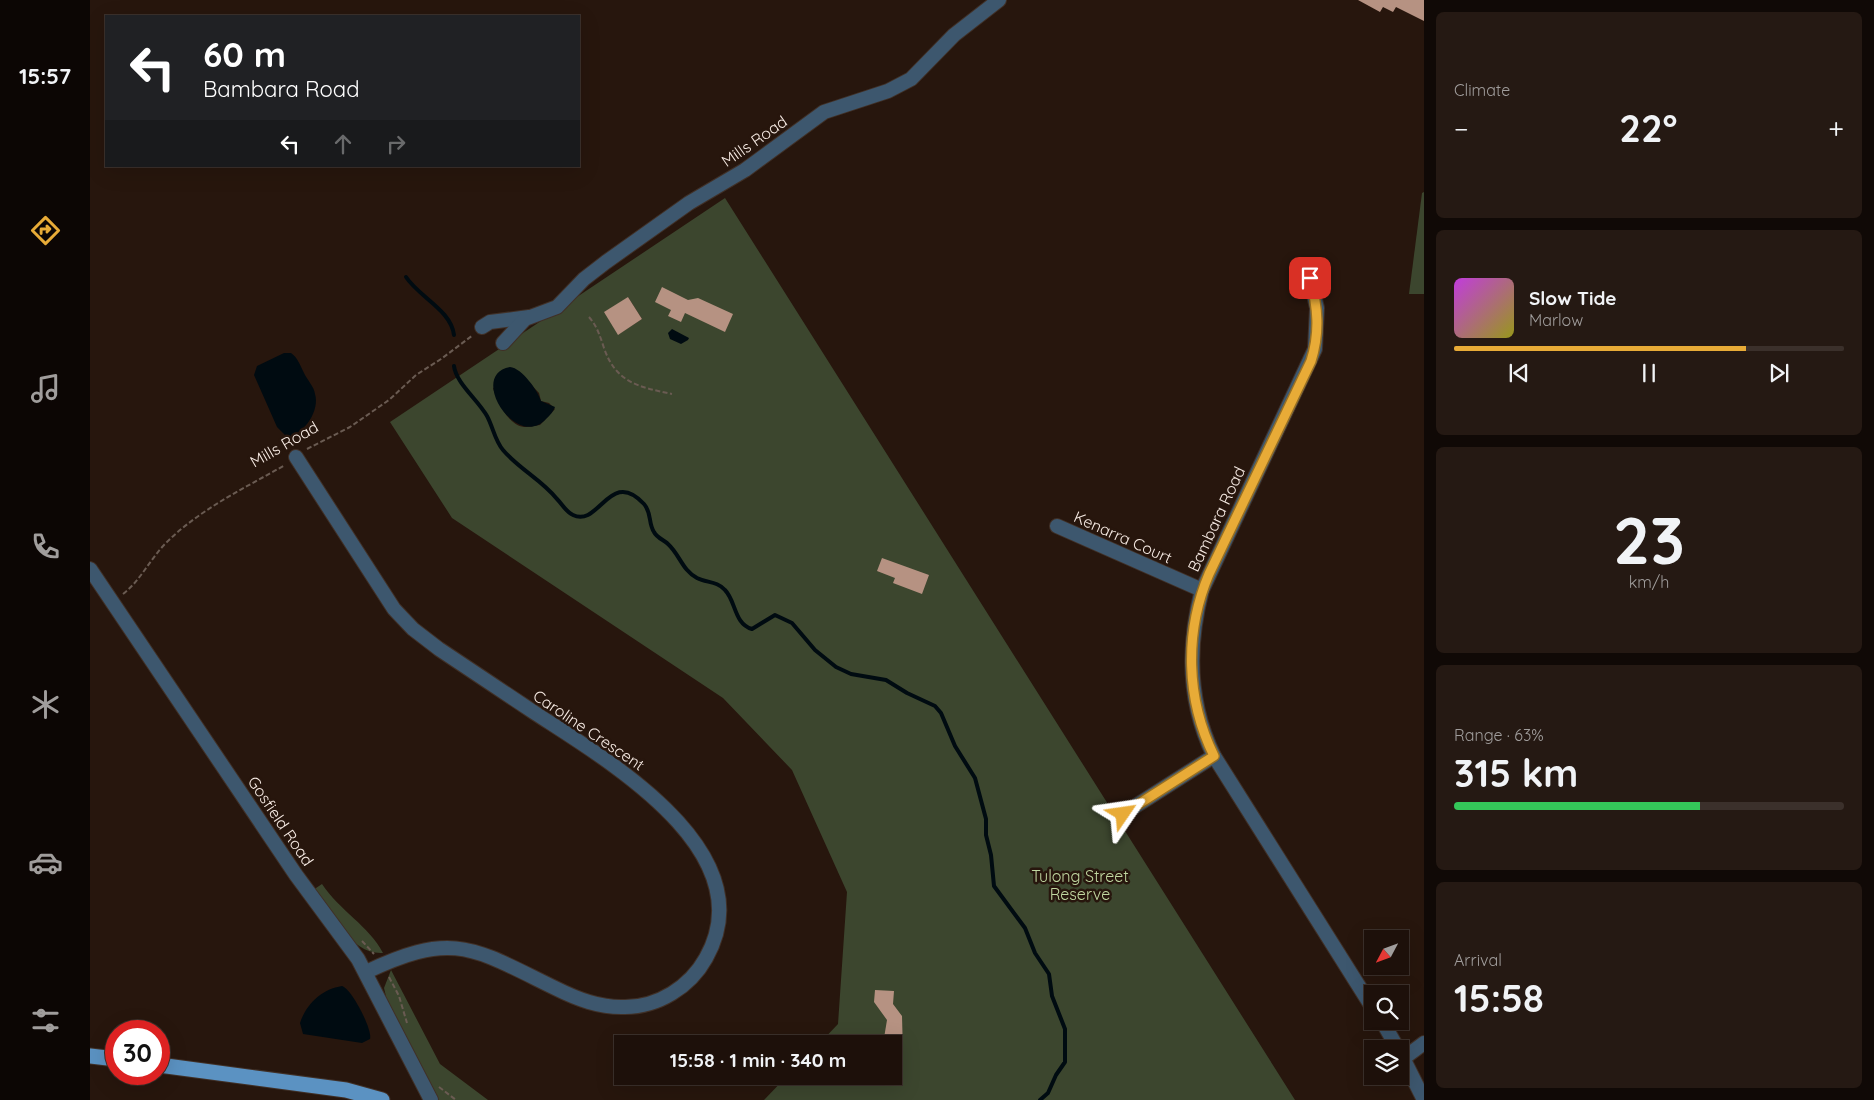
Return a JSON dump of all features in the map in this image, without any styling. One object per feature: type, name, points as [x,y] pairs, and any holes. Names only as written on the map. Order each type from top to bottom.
[{"type":"main road","points":[[90,1056],[105,1058]]},
{"type":"main road","points":[[170,1066],[346,1090],[382,1100]]},
{"type":"street","name":"Mills Road","points":[[482,327],[490,322],[529,317],[556,307],[584,279],[606,262],[682,208],[745,170],[824,112],[877,96],[904,83],[917,74],[954,35],[1000,0]]},
{"type":"street","name":"Bambara Road","points":[[1310,278],[1318,322],[1315,349],[1202,590],[1193,628],[1192,680],[1202,727],[1214,756],[1364,994]]},
{"type":"street","name":"Mills Road","points":[[503,343],[529,317]]},
{"type":"street","name":"Caroline Crescent","points":[[296,457],[394,609],[413,629],[439,649],[611,762],[646,791],[674,819],[696,846],[710,872],[719,908],[720,920],[714,941],[697,972],[669,995],[638,1006],[604,1006],[578,999],[494,957],[451,947],[408,953],[366,972]]},
{"type":"street","name":"Kenarra Court","points":[[1057,526],[1202,590]]},
{"type":"street","name":"Gosfield Road","points":[[90,569],[291,867],[366,972],[431,1100]]},
{"type":"street","points":[[1123,814],[1214,756]]},
{"type":"street","points":[[1409,1050],[1424,1043]]},
{"type":"street","points":[[1409,1069],[1424,1100]]},
{"type":"path","points":[[589,317],[597,328],[611,366],[619,376],[639,385],[672,394]]},
{"type":"path","name":"Mills Road","points":[[112,602],[131,588],[164,546],[186,527],[233,493],[350,427],[390,400],[411,379],[441,360],[482,327]]},
{"type":"green space","points":[[1424,192],[1424,294],[1409,294],[1422,193]]},
{"type":"green space","name":"Tulong Street Reserve","points":[[725,198],[1295,1100],[764,1100],[778,1085],[902,1085],[902,1035],[828,1035],[838,1024],[847,892],[792,770],[723,698],[452,518],[390,422]],"holes":[[[628,297],[642,319],[619,334]],[[523,376],[539,393],[541,401],[549,403],[555,409],[540,425],[524,427],[513,422],[504,412],[493,388]]]},
{"type":"green space","points":[[322,884],[337,902],[370,934],[383,953],[372,952],[361,947],[343,931],[313,890]]},
{"type":"green space","points":[[391,970],[440,1064],[488,1100],[436,1100],[388,1005],[384,988]]},
{"type":"shaded area","points":[[672,329],[689,338],[688,340],[681,344],[670,339],[668,333]]},
{"type":"shaded area","points":[[284,353],[291,353],[297,359],[313,388],[316,400],[310,420],[300,431],[287,437],[277,427],[254,375],[257,366]]},
{"type":"shaded area","points":[[510,367],[515,368],[524,376],[533,386],[541,401],[555,407],[546,419],[534,426],[522,426],[511,419],[501,408],[495,395],[493,383],[498,373]]},
{"type":"shaded area","points":[[342,986],[351,994],[361,1010],[368,1027],[370,1039],[362,1043],[303,1034],[300,1023],[306,1010],[328,990]]},
{"type":"building","points":[[1358,0],[1424,0],[1424,21],[1396,7],[1393,12],[1383,7],[1380,12]]},
{"type":"building","points":[[662,287],[688,300],[698,298],[733,314],[725,332],[685,313],[681,322],[668,316],[671,310],[655,302]]},
{"type":"building","points":[[628,297],[642,319],[618,335],[604,312]]},
{"type":"building","points":[[882,558],[929,575],[922,594],[893,583],[895,578],[877,571]]},
{"type":"building","points":[[875,990],[894,991],[893,1004],[902,1016],[903,1054],[902,1035],[884,1035],[887,1020],[874,1002]]},
{"type":"waterway","points":[[406,277],[447,318],[452,326],[454,335]]},
{"type":"waterway","points":[[454,366],[459,379],[487,416],[503,450],[551,492],[571,514],[582,517],[590,514],[613,495],[622,492],[632,494],[646,507],[655,534],[672,548],[684,567],[692,575],[701,580],[719,585],[725,590],[738,617],[746,626],[752,629],[775,615],[792,623],[815,650],[836,667],[851,674],[886,680],[907,693],[935,706],[941,713],[955,746],[975,778],[986,819],[986,835],[991,855],[994,886],[1025,928],[1035,953],[1049,974],[1052,996],[1065,1029],[1065,1062],[1056,1075],[1048,1093],[1040,1100]]},
{"type":"route","points":[[1123,814],[1214,756],[1202,727],[1194,696],[1191,663],[1193,628],[1202,590],[1209,574],[1311,361],[1315,349],[1318,322],[1317,308],[1310,278]]}]
